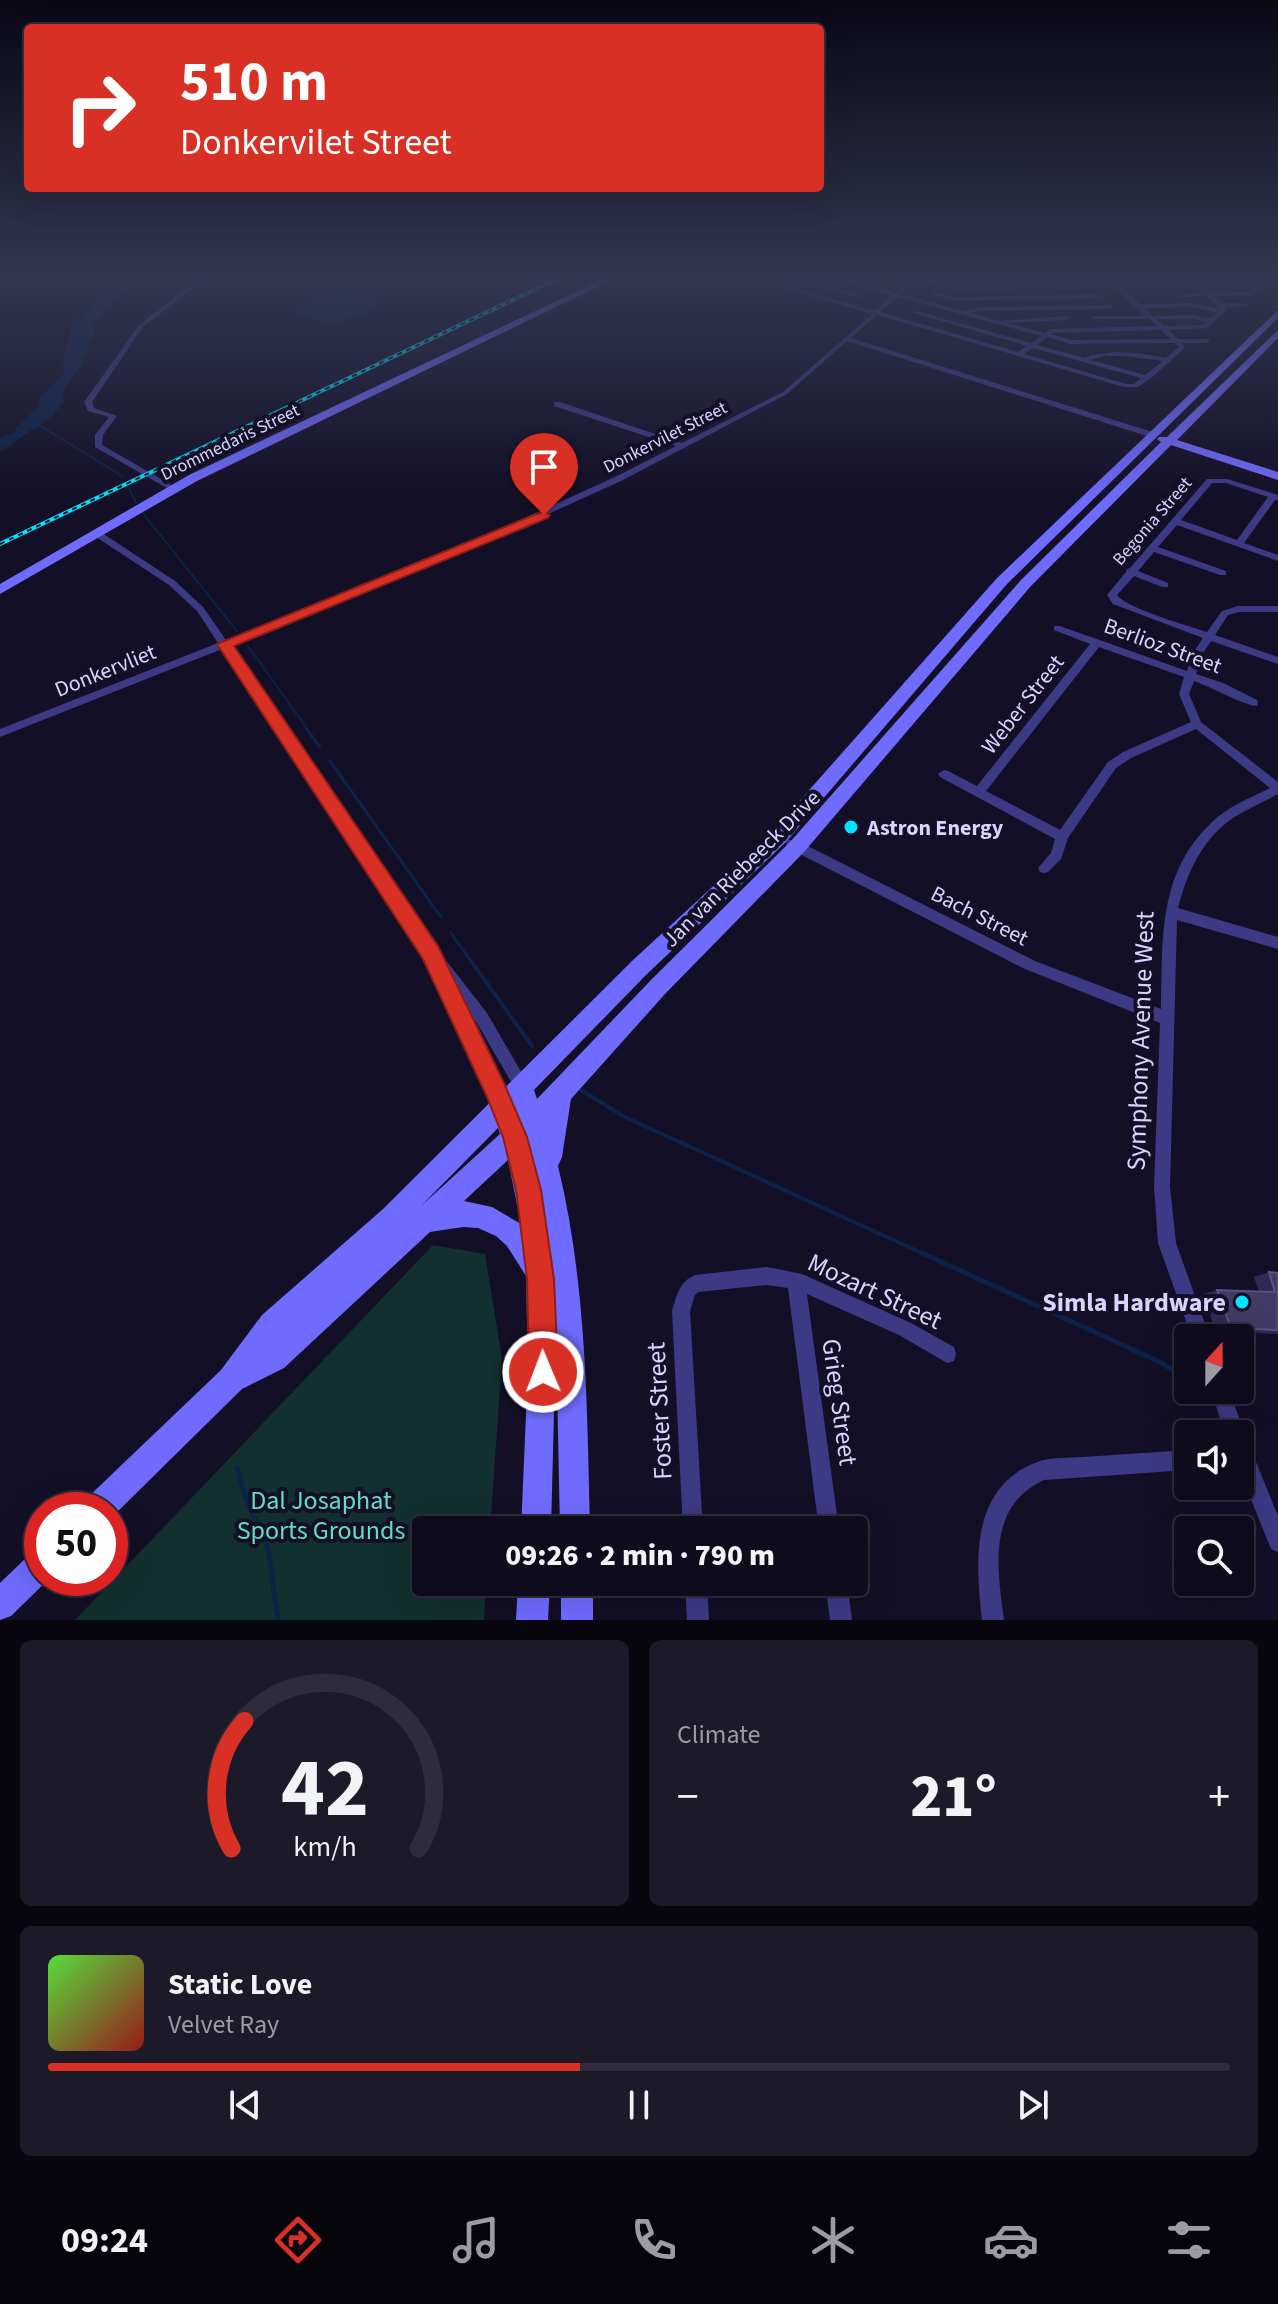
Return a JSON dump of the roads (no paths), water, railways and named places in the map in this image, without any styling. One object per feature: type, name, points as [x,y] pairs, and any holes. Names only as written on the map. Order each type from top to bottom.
[{"type":"main road","name":"Drommedaris Street","points":[[0,590],[172,489],[456,353]]},
{"type":"main road","name":"Jan van Riebeeck Drive","points":[[116,1492],[231,1380],[272,1325],[392,1218],[639,968],[788,842],[1002,581],[1237,353]]},
{"type":"main road","name":"Jan van Riebeeck Drive","points":[[231,1380],[274,1358],[524,1128],[658,987],[996,616],[1259,353]]},
{"type":"main road","points":[[1154,434],[1278,474]]},
{"type":"main road","points":[[548,1171],[560,1092]]},
{"type":"main road","points":[[512,1096],[524,1128],[548,1171],[559,1218],[570,1305],[574,1370],[575,1516]]},
{"type":"main road","points":[[524,1128],[540,1279],[543,1372],[537,1516]]},
{"type":"main road","points":[[423,1222],[464,1213],[496,1219],[518,1239],[540,1279]]},
{"type":"main road","points":[[0,1605],[24,1582]]},
{"type":"main road","points":[[532,1620],[533,1596]]},
{"type":"main road","points":[[577,1596],[577,1620]]},
{"type":"street","points":[[123,353],[88,402],[91,409],[113,416],[99,435],[98,445],[172,489]]},
{"type":"street","name":"Donkervilet Street","points":[[225,644],[496,536],[785,393],[831,353]]},
{"type":"street","points":[[889,353],[1154,434]]},
{"type":"street","points":[[1011,353],[1126,386],[1136,386],[1177,353]]},
{"type":"street","points":[[1061,353],[1148,378]]},
{"type":"street","points":[[1086,360],[1094,355],[1148,355],[1168,360]]},
{"type":"street","points":[[557,404],[683,446]]},
{"type":"street","name":"Begonia Street","points":[[1207,636],[1116,602],[1112,592],[1206,484],[1213,480],[1227,481],[1275,497]]},
{"type":"street","points":[[1239,544],[1275,497]]},
{"type":"street","points":[[1175,521],[1278,558]]},
{"type":"street","points":[[96,533],[187,596],[225,644],[431,952],[482,1018],[512,1096]]},
{"type":"street","points":[[1152,548],[1223,573]]},
{"type":"street","points":[[1130,571],[1165,585]]},
{"type":"street","points":[[1278,609],[1230,610],[1221,617],[1207,636],[1188,675],[1184,694],[1197,724],[1278,789]]},
{"type":"street","name":"Berlioz Street","points":[[1057,628],[1188,675],[1253,703]]},
{"type":"street","points":[[1207,636],[1278,661]]},
{"type":"street","name":"Weber Street","points":[[980,791],[1097,642]]},
{"type":"street","name":"Donkervliet","points":[[0,733],[225,644]]},
{"type":"street","points":[[1259,654],[1278,654]]},
{"type":"street","points":[[1044,868],[1057,855],[1062,837],[1118,759],[1197,724]]},
{"type":"street","points":[[944,774],[1062,837]]},
{"type":"street","name":"Symphony Avenue West","points":[[1196,1324],[1167,1243],[1164,1225],[1162,1187],[1171,912],[1187,861],[1204,838],[1229,815],[1278,789]]},
{"type":"street","name":"Bach Street","points":[[788,842],[1030,965],[1168,1019]]},
{"type":"street","points":[[1171,912],[1278,943]]},
{"type":"street","points":[[431,952],[512,1096]]},
{"type":"street","name":"Mozart Street","points":[[688,1289],[704,1280],[767,1276],[796,1280],[905,1329],[947,1354]]},
{"type":"street","name":"Grieg Street","points":[[796,1280],[827,1516]]},
{"type":"street","name":"Foster Street","points":[[688,1289],[681,1311],[692,1516]]},
{"type":"street","points":[[993,1620],[986,1578],[987,1547],[995,1518],[1009,1492],[1023,1476],[1043,1470],[1174,1461]]},
{"type":"street","points":[[1254,1484],[1278,1542]]},
{"type":"street","points":[[697,1596],[698,1620]]},
{"type":"street","points":[[838,1596],[841,1620]]},
{"type":"water","points":[[65,353],[86,353],[79,369],[62,392],[64,401],[52,416],[0,452],[0,438],[15,432],[16,427],[39,407],[40,398],[64,373]]},
{"type":"waterway","points":[[36,423],[122,476]]},
{"type":"waterway","points":[[129,488],[136,503]]},
{"type":"waterway","points":[[142,512],[237,631]]},
{"type":"waterway","points":[[248,646],[308,730]]},
{"type":"waterway","points":[[306,728],[320,747]]},
{"type":"waterway","points":[[330,761],[441,917]]},
{"type":"waterway","points":[[451,933],[472,963]]},
{"type":"waterway","points":[[471,961],[532,1046]]},
{"type":"waterway","points":[[581,1090],[623,1116],[926,1255]]},
{"type":"waterway","points":[[922,1253],[1162,1363],[1174,1371]]},
{"type":"waterway","points":[[237,1468],[245,1496],[268,1548],[278,1620]]},
{"type":"railway","points":[[0,544],[402,353]]},
{"type":"place","name":"Astron Energy","points":[[851,827]]},
{"type":"place","name":"Simla Hardware","points":[[1242,1302]]},
{"type":"park label","name":"Dal Josaphat Sports Grounds","points":[[321,1515]]}]
